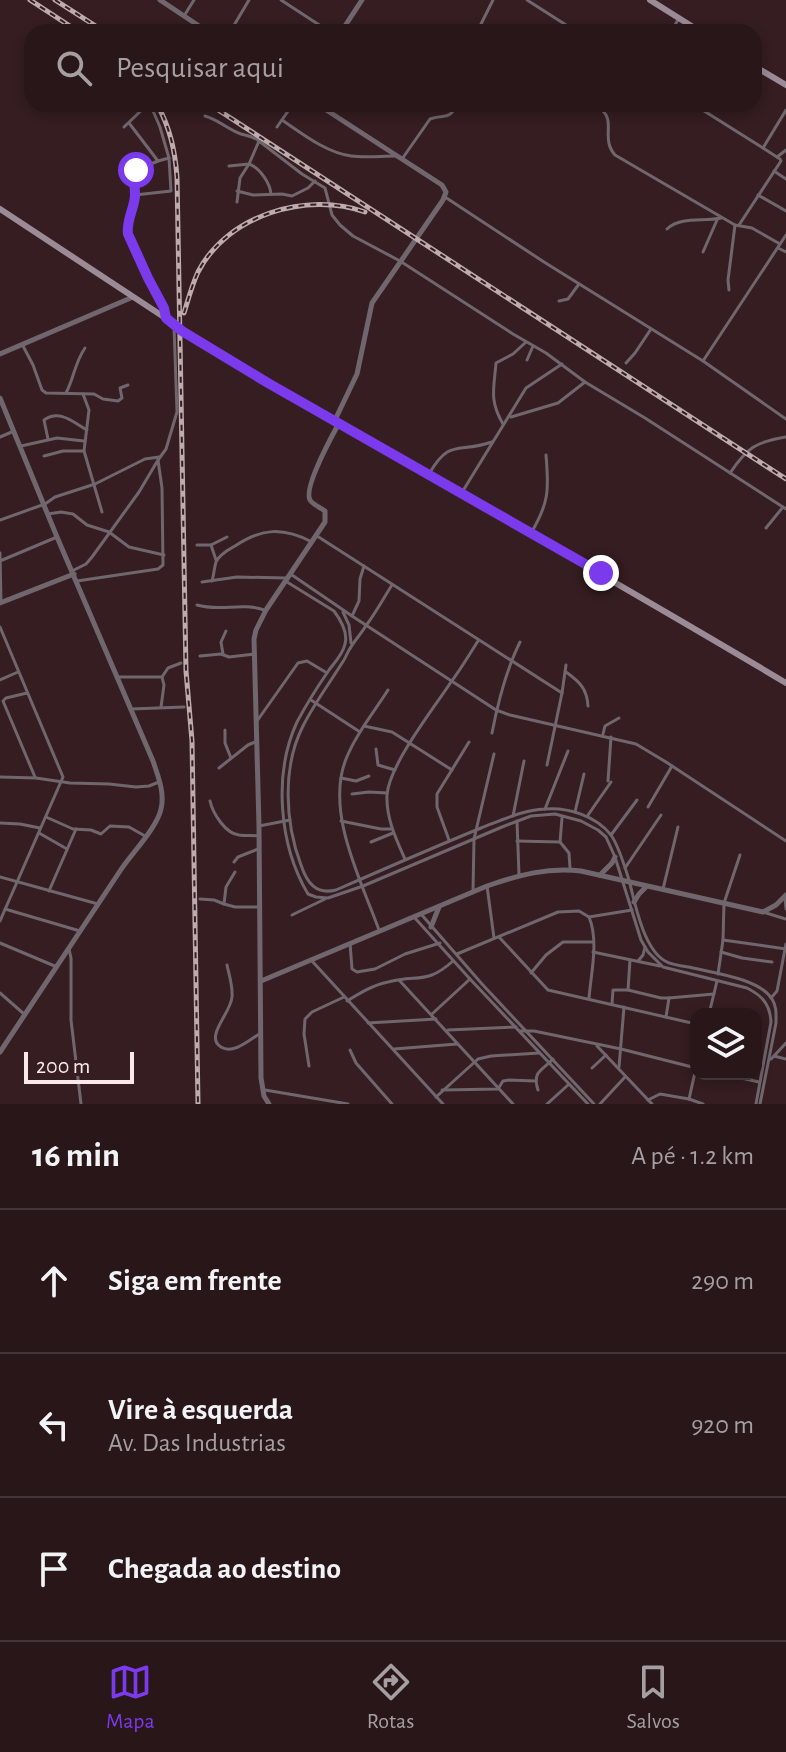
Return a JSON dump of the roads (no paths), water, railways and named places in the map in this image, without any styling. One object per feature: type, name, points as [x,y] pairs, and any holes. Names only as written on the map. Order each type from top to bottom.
[{"type":"main road","points":[[650,0],[661,3],[688,24]]},
{"type":"main road","points":[[762,71],[786,85]]},
{"type":"main road","points":[[0,209],[182,331],[786,683]]},
{"type":"street","points":[[160,0],[196,24]]},
{"type":"street","points":[[184,16],[194,0]]},
{"type":"street","points":[[235,24],[249,0]]},
{"type":"street","points":[[281,0],[318,24]]},
{"type":"street","points":[[346,24],[362,0]]},
{"type":"street","points":[[481,24],[493,0]]},
{"type":"street","points":[[527,0],[564,24]]},
{"type":"street","points":[[676,24],[679,18]]},
{"type":"street","points":[[763,148],[786,110]]},
{"type":"street","points":[[124,127],[141,112]]},
{"type":"street","points":[[135,195],[171,191],[169,158],[153,112]]},
{"type":"street","points":[[277,127],[288,112]]},
{"type":"street","points":[[269,1104],[263,1090],[261,1033],[254,639],[266,610],[325,522],[323,509],[311,501],[308,494],[353,385],[372,303],[446,192],[442,185],[329,112]]},
{"type":"street","points":[[399,158],[430,119],[447,117],[453,112]]},
{"type":"street","points":[[605,112],[609,120],[608,144],[615,155],[720,219],[752,228],[786,252]]},
{"type":"street","points":[[707,112],[781,161],[737,225],[729,290]]},
{"type":"street","points":[[205,116],[254,137],[325,188],[332,215],[353,236],[400,261],[784,508],[766,528]]},
{"type":"street","points":[[282,120],[313,141],[348,156],[399,158]]},
{"type":"street","points":[[129,123],[158,161]]},
{"type":"street","points":[[237,202],[240,178],[254,156],[259,141]]},
{"type":"street","points":[[777,157],[786,150]]},
{"type":"street","points":[[166,318],[127,228],[135,195],[135,172],[169,158]]},
{"type":"street","points":[[229,166],[255,166],[271,194]]},
{"type":"street","points":[[774,171],[786,179]]},
{"type":"street","points":[[237,191],[253,195],[292,196],[315,181]]},
{"type":"street","points":[[758,195],[786,211]]},
{"type":"street","points":[[445,197],[703,361],[786,419]]},
{"type":"street","points":[[667,229],[681,222],[720,219]]},
{"type":"street","points":[[703,252],[720,219]]},
{"type":"street","points":[[703,361],[786,235]]},
{"type":"street","points":[[559,301],[568,299],[579,284]]},
{"type":"street","points":[[0,354],[133,297]]},
{"type":"street","points":[[0,553],[0,603],[73,573],[86,564],[166,449],[177,412],[173,323]]},
{"type":"street","points":[[626,363],[651,329]]},
{"type":"street","points":[[503,424],[493,404],[496,363],[526,342]]},
{"type":"street","points":[[22,344],[43,392],[94,394],[108,400],[120,400],[120,388],[128,385]]},
{"type":"street","points":[[527,360],[533,346]]},
{"type":"street","points":[[66,393],[85,348]]},
{"type":"street","points":[[461,494],[530,384],[562,364]]},
{"type":"street","points":[[507,418],[560,402],[585,382]]},
{"type":"street","points":[[83,394],[89,410],[84,451],[102,512]]},
{"type":"street","points":[[0,398],[131,709],[159,782],[162,801],[160,813],[0,1052]]},
{"type":"street","points":[[48,439],[44,420],[54,415],[63,416],[87,430]]},
{"type":"street","points":[[0,437],[14,431]]},
{"type":"street","points":[[730,473],[747,451],[769,440],[786,437]]},
{"type":"street","points":[[21,446],[48,439],[85,441]]},
{"type":"street","points":[[428,475],[438,458],[448,450],[478,447],[492,442]]},
{"type":"street","points":[[44,456],[63,451],[84,451]]},
{"type":"street","points":[[531,533],[543,513],[547,496],[549,476],[546,455]]},
{"type":"street","points":[[0,520],[95,484],[145,459],[159,458]]},
{"type":"street","points":[[77,581],[158,569],[163,565],[159,458]]},
{"type":"street","points":[[48,514],[73,514],[87,525],[109,532],[129,547],[164,555]]},
{"type":"street","points":[[212,581],[216,563],[222,554],[256,534],[276,530],[312,542]]},
{"type":"street","points":[[317,536],[562,693]]},
{"type":"street","points":[[0,561],[57,537]]},
{"type":"street","points":[[197,545],[211,545],[227,537]]},
{"type":"street","points":[[211,545],[216,563]]},
{"type":"street","points":[[352,616],[359,601],[364,566]]},
{"type":"street","points":[[202,582],[237,577],[289,578],[316,592],[496,710],[636,744],[786,841]]},
{"type":"street","points":[[289,578],[334,611],[346,639],[339,657],[297,723],[288,749],[282,795],[286,837],[310,885],[319,891],[336,890],[513,816],[545,809],[575,812],[611,835],[625,869],[632,910],[645,947],[663,967]]},
{"type":"street","points":[[309,906],[291,831],[288,799],[292,758],[301,729],[316,703],[392,585]]},
{"type":"street","points":[[313,597],[316,592]]},
{"type":"street","points":[[197,605],[212,608],[248,606],[266,610]]},
{"type":"street","points":[[341,609],[349,625],[351,647]]},
{"type":"street","points":[[0,627],[62,781],[0,921]]},
{"type":"street","points":[[223,654],[221,642],[226,631]]},
{"type":"street","points":[[405,859],[392,831],[387,793],[395,770],[410,744],[478,641]]},
{"type":"street","points":[[492,733],[511,661],[520,642]]},
{"type":"street","points":[[200,656],[255,654]]},
{"type":"street","points":[[339,657],[344,661]]},
{"type":"street","points":[[257,721],[298,663],[307,661],[328,673]]},
{"type":"street","points":[[161,707],[162,677],[168,668],[181,663]]},
{"type":"street","points":[[547,765],[566,665]]},
{"type":"street","points":[[0,680],[18,672]]},
{"type":"street","points":[[566,672],[585,689],[588,706]]},
{"type":"street","points":[[118,677],[162,677]]},
{"type":"street","points":[[379,930],[348,846],[339,797],[346,759],[388,690]]},
{"type":"street","points":[[27,693],[3,700],[36,778]]},
{"type":"street","points":[[311,700],[360,732]]},
{"type":"street","points":[[131,709],[184,707]]},
{"type":"street","points":[[602,735],[605,726],[619,718]]},
{"type":"street","points":[[364,726],[392,732],[452,770]]},
{"type":"street","points":[[225,730],[225,743],[231,758]]},
{"type":"street","points":[[587,817],[609,782],[611,737]]},
{"type":"street","points":[[219,768],[248,745],[258,741]]},
{"type":"street","points":[[450,841],[436,800],[439,789],[469,742]]},
{"type":"street","points":[[376,749],[378,765],[395,770]]},
{"type":"street","points":[[545,809],[568,751]]},
{"type":"street","points":[[473,892],[474,839],[494,754]]},
{"type":"street","points":[[513,816],[524,761]]},
{"type":"street","points":[[648,807],[672,766]]},
{"type":"street","points":[[575,812],[584,774]]},
{"type":"street","points":[[341,778],[356,781],[369,776]]},
{"type":"street","points":[[0,777],[136,787],[159,782]]},
{"type":"street","points":[[352,794],[387,793]]},
{"type":"street","points":[[611,835],[637,800]]},
{"type":"street","points":[[210,801],[215,816],[230,832],[238,836],[259,836]]},
{"type":"street","points":[[292,915],[531,816],[545,814],[581,821],[602,833],[626,882],[647,938],[659,956],[667,962],[749,983],[762,989],[779,1010],[760,1104]]},
{"type":"street","points":[[625,869],[661,815]]},
{"type":"street","points":[[562,816],[560,842],[569,853],[570,870]]},
{"type":"street","points":[[46,817],[76,829],[101,834],[110,826],[129,827],[145,836]]},
{"type":"street","points":[[259,826],[290,820]]},
{"type":"street","points":[[341,821],[392,831]]},
{"type":"street","points":[[517,821],[519,875]]},
{"type":"street","points":[[0,823],[20,824],[39,831],[67,849]]},
{"type":"street","points":[[663,889],[678,827]]},
{"type":"street","points":[[49,891],[76,829]]},
{"type":"street","points":[[371,842],[392,831]]},
{"type":"street","points":[[517,841],[560,842]]},
{"type":"street","points":[[234,862],[260,848]]},
{"type":"street","points":[[428,850],[431,857]]},
{"type":"street","points":[[718,974],[724,903],[740,855]]},
{"type":"street","points":[[600,876],[615,857]]},
{"type":"street","points":[[261,981],[487,886],[543,871],[570,870],[786,919]]},
{"type":"street","points":[[224,904],[226,887],[235,872]]},
{"type":"street","points":[[0,877],[98,904]]},
{"type":"street","points":[[487,886],[497,938],[548,990],[690,1023]]},
{"type":"street","points":[[634,902],[647,886]]},
{"type":"street","points":[[304,887],[308,894],[328,898]]},
{"type":"street","points":[[763,912],[786,896]]},
{"type":"street","points":[[786,896],[786,909]]},
{"type":"street","points":[[200,899],[235,907],[260,907]]},
{"type":"street","points":[[431,927],[439,906]]},
{"type":"street","points":[[5,909],[80,931]]},
{"type":"street","points":[[457,954],[558,912],[579,911],[589,917],[632,910]]},
{"type":"street","points":[[421,914],[453,961],[518,1029],[597,1104],[625,1077]]},
{"type":"street","points":[[414,917],[457,954],[527,1030],[539,1053],[588,1104]]},
{"type":"street","points":[[589,917],[593,929],[589,998]]},
{"type":"street","points":[[723,940],[786,948],[777,991],[771,998]]},
{"type":"street","points":[[350,943],[352,969],[357,972],[368,971],[441,942]]},
{"type":"street","points":[[531,973],[546,955],[563,942],[593,942]]},
{"type":"street","points":[[0,943],[57,967]]},
{"type":"street","points":[[637,961],[645,947]]},
{"type":"street","points":[[69,949],[73,1046],[81,1104]]},
{"type":"street","points":[[593,952],[747,988],[765,1000],[771,1022],[760,1082],[760,1104]]},
{"type":"street","points":[[721,952],[772,962]]},
{"type":"street","points":[[628,990],[630,960]]},
{"type":"street","points":[[312,961],[443,1104]]},
{"type":"street","points":[[309,1066],[304,1034],[305,1019],[312,1012],[379,984],[432,976],[453,961]]},
{"type":"street","points":[[227,965],[232,996],[227,1013],[214,1034],[216,1044],[232,1050],[261,1033]]},
{"type":"street","points":[[432,1014],[470,979]]},
{"type":"street","points":[[399,980],[513,1104]]},
{"type":"street","points":[[710,1008],[717,981]]},
{"type":"street","points":[[612,1004],[613,990],[628,990],[661,998],[714,994]]},
{"type":"street","points":[[0,993],[24,1014]]},
{"type":"street","points":[[666,1017],[669,998]]},
{"type":"street","points":[[619,1068],[624,1007]]},
{"type":"street","points":[[367,1023],[436,1019]]},
{"type":"street","points":[[447,1030],[527,1030],[690,1066]]},
{"type":"street","points":[[770,1061],[786,1043]]},
{"type":"street","points":[[392,1049],[457,1044]]},
{"type":"street","points":[[597,1045],[650,1103],[660,1094],[703,1104]]},
{"type":"street","points":[[350,1050],[356,1063],[392,1104]]},
{"type":"street","points":[[436,1097],[474,1061],[491,1056],[539,1053]]},
{"type":"street","points":[[592,1068],[606,1055]]},
{"type":"street","points":[[774,1056],[786,1059]]},
{"type":"street","points":[[538,1090],[535,1081],[540,1070],[553,1059]]},
{"type":"street","points":[[689,1099],[693,1080]]},
{"type":"street","points":[[751,1080],[760,1082]]},
{"type":"street","points":[[498,1089],[503,1081],[535,1081]]},
{"type":"street","points":[[547,1104],[569,1084]]},
{"type":"street","points":[[442,1090],[498,1089]]},
{"type":"street","points":[[263,1090],[348,1104]]},
{"type":"railway","points":[[30,0],[67,24]]},
{"type":"railway","points":[[55,0],[92,24]]},
{"type":"railway","points":[[161,112],[171,139],[177,177],[198,1104]]},
{"type":"railway","points":[[221,112],[786,479]]},
{"type":"railway","points":[[184,313],[198,272],[211,252],[248,222],[294,207],[319,204],[365,212]]}]
